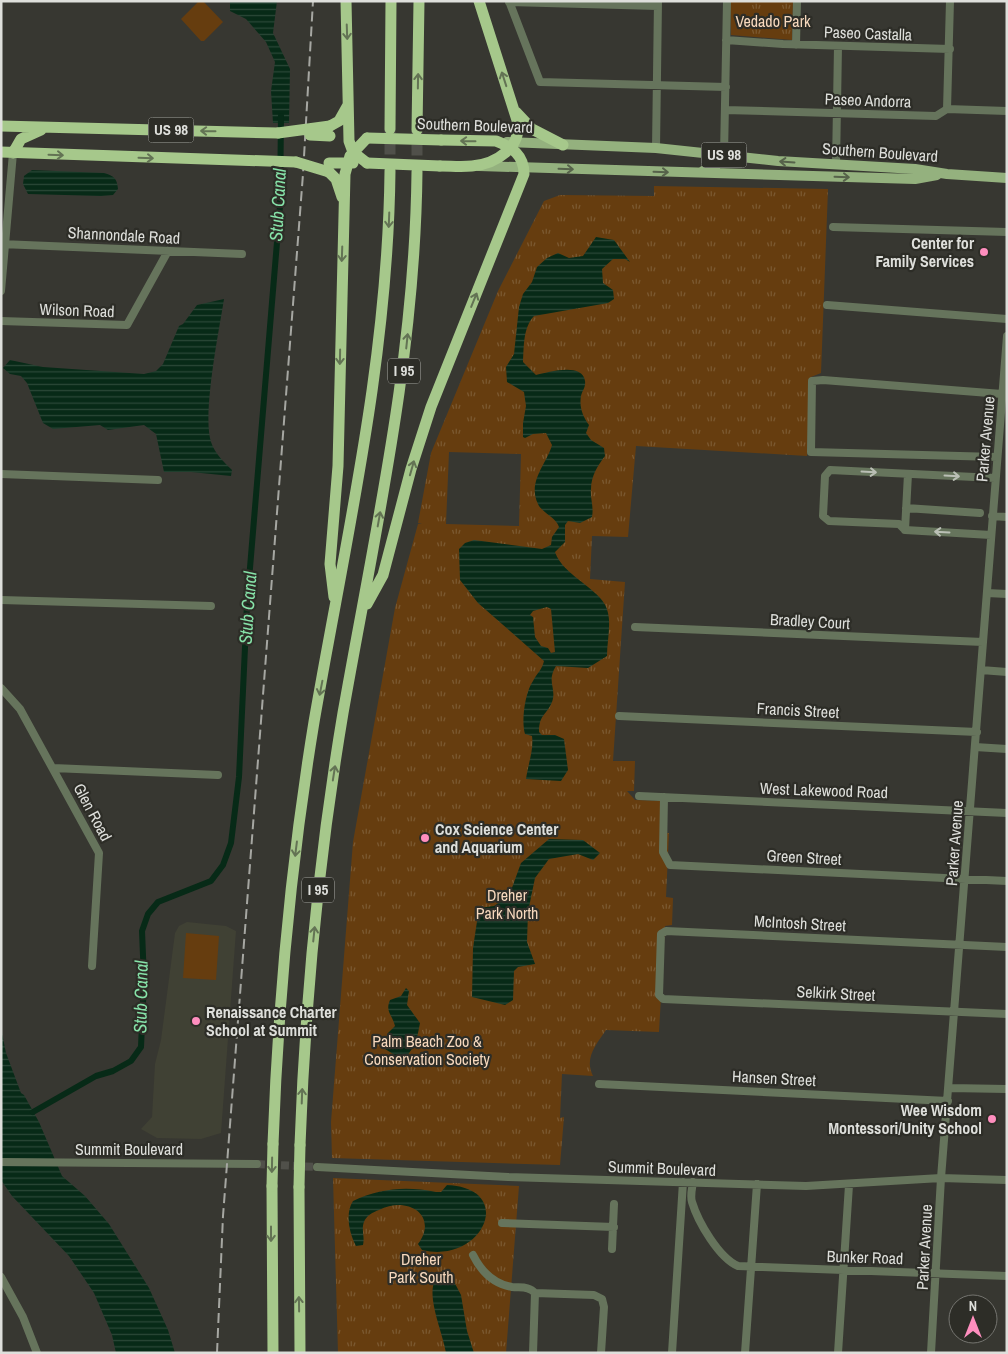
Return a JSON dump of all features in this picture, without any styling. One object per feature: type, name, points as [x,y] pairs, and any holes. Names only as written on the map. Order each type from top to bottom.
[{"type":"highway","points":[[346,1],[349,137],[353,152],[367,163]]},
{"type":"highway","points":[[390,129],[391,1]]},
{"type":"highway","points":[[417,130],[419,1]]},
{"type":"highway","points":[[473,166],[495,159],[513,146],[518,128],[514,109],[479,1]]},
{"type":"highway","points":[[330,131],[349,104]]},
{"type":"highway","points":[[514,109],[532,129],[563,144]]},
{"type":"highway","name":"Southern Boulevard","points":[[1,126],[278,133],[330,131],[349,137],[496,142],[513,146]]},
{"type":"highway","points":[[13,153],[21,139],[50,127]]},
{"type":"highway","points":[[336,609],[330,564],[338,466],[347,163],[353,152],[367,138]]},
{"type":"highway","points":[[362,612],[383,575],[424,428],[522,183],[524,167],[513,146]]},
{"type":"highway","name":"US 98","points":[[1,152],[13,153]]},
{"type":"highway","name":"Southern Boulevard","points":[[13,153],[296,162],[329,167],[347,163],[473,166]]},
{"type":"highway","points":[[329,167],[338,182],[345,205]]},
{"type":"highway","name":"I 95","points":[[273,1353],[272,1186],[279,1014],[292,883],[312,737],[336,609],[377,365],[386,278],[390,171]]},
{"type":"highway","name":"I 95","points":[[300,1353],[299,1187],[308,994],[319,885],[340,732],[394,438],[406,355],[414,268],[417,172]]},
{"type":"main road","name":"Southern Boulevard","points":[[513,146],[563,144],[656,148],[757,159],[915,169],[947,174],[1007,178]]},
{"type":"main road","points":[[695,173],[710,169],[719,163],[724,156]]},
{"type":"main road","points":[[724,173],[725,166],[730,162],[748,163],[757,159]]},
{"type":"main road","points":[[802,175],[836,165]]},
{"type":"main road","name":"Southern Boulevard","points":[[473,166],[915,179],[947,174]]},
{"type":"street","points":[[724,156],[727,1]]},
{"type":"street","points":[[796,45],[797,1]]},
{"type":"street","points":[[947,109],[950,1]]},
{"type":"street","points":[[656,148],[657,85],[658,4],[509,2],[540,82],[657,85],[726,87]]},
{"type":"street","name":"Paseo Castalla","points":[[726,40],[796,45],[950,49]]},
{"type":"street","points":[[836,165],[838,46]]},
{"type":"street","name":"Paseo Andorra","points":[[726,110],[936,116],[947,109],[1007,111]]},
{"type":"street","points":[[1,291],[3,244],[13,153]]},
{"type":"street","points":[[833,227],[1007,232]]},
{"type":"street","name":"Shannondale Road","points":[[3,244],[242,254]]},
{"type":"street","name":"Wilson Road","points":[[1,321],[127,325],[168,251]]},
{"type":"street","points":[[827,305],[1007,319]]},
{"type":"street","name":"Parker Avenue","points":[[931,1353],[942,1178],[956,1013],[992,516],[997,457],[1002,439],[1002,394],[1007,336]]},
{"type":"street","points":[[997,457],[811,452],[812,382],[823,380],[1002,394]]},
{"type":"street","points":[[991,535],[905,530],[899,524],[829,521],[823,516],[825,476],[830,470],[995,478]]},
{"type":"street","points":[[1,474],[158,480]]},
{"type":"street","points":[[905,530],[908,474]]},
{"type":"street","points":[[906,508],[980,513]]},
{"type":"street","points":[[992,516],[1007,517]]},
{"type":"street","points":[[987,593],[1007,594]]},
{"type":"street","points":[[1,600],[211,606]]},
{"type":"street","name":"Bradley Court","points":[[635,627],[983,642]]},
{"type":"street","points":[[981,670],[1007,672]]},
{"type":"street","name":"Glen Road","points":[[1,688],[20,709],[99,853],[92,966]]},
{"type":"street","name":"Francis Street","points":[[619,716],[976,732]]},
{"type":"street","points":[[975,747],[1007,749]]},
{"type":"street","points":[[53,768],[218,775]]},
{"type":"street","name":"West Lakewood Road","points":[[639,796],[1007,813]]},
{"type":"street","name":"Green Street","points":[[664,797],[663,852],[670,864],[1007,880]]},
{"type":"street","name":"McIntosh Street","points":[[663,999],[659,995],[659,978],[661,934],[666,931],[1007,947]]},
{"type":"street","name":"Selkirk Street","points":[[663,999],[1007,1014]]},
{"type":"street","name":"Hansen Street","points":[[599,1084],[948,1101]]},
{"type":"street","points":[[949,1088],[1007,1089]]},
{"type":"street","name":"Summit Boulevard","points":[[1,1162],[257,1164]]},
{"type":"street","name":"Summit Boulevard","points":[[317,1167],[757,1184],[850,1185],[942,1178],[1007,1180]]},
{"type":"street","points":[[672,1353],[683,1182]]},
{"type":"street","points":[[680,1224],[685,1213],[691,1208],[693,1182]]},
{"type":"street","points":[[745,1353],[757,1184]]},
{"type":"street","points":[[838,1353],[850,1185]]},
{"type":"street","points":[[692,1203],[708,1233]]},
{"type":"street","points":[[612,1249],[614,1204]]},
{"type":"street","points":[[685,1213],[693,1213],[708,1233]]},
{"type":"street","points":[[502,1222],[614,1227]]},
{"type":"street","name":"Bunker Road","points":[[708,1233],[723,1257],[738,1266],[1007,1276]]},
{"type":"street","points":[[473,1255],[482,1269],[506,1286],[528,1288],[535,1293],[598,1296],[604,1307],[601,1353]]},
{"type":"street","points":[[1,1277],[23,1317],[37,1353]]},
{"type":"street","points":[[533,1353],[535,1293]]},
{"type":"shaded area","points":[[230,1],[277,1],[273,33],[290,69],[289,123],[273,123],[271,91],[275,62],[266,42],[246,19],[230,11]]},
{"type":"shaded area","points":[[32,170],[104,173],[114,178],[118,189],[113,195],[101,196],[28,194],[23,184],[24,176]]},
{"type":"shaded area","points":[[596,237],[614,240],[630,262],[625,259],[613,259],[602,269],[603,283],[613,290],[614,299],[608,303],[534,316],[526,332],[523,362],[536,375],[572,370],[583,375],[585,381],[581,396],[581,408],[589,425],[586,433],[591,440],[604,448],[605,456],[597,467],[591,484],[592,517],[580,523],[568,521],[565,525],[565,542],[555,552],[559,561],[566,569],[600,597],[605,605],[609,623],[607,656],[588,668],[556,666],[552,676],[552,702],[540,722],[539,732],[542,735],[555,735],[564,739],[568,770],[561,781],[526,779],[532,752],[532,736],[525,734],[523,722],[524,707],[530,686],[544,661],[478,603],[460,580],[459,549],[465,543],[474,540],[542,549],[551,545],[552,537],[559,527],[555,520],[540,507],[535,496],[536,480],[552,445],[546,433],[523,437],[526,406],[524,392],[507,382],[506,367],[514,354],[519,307],[523,294],[532,282],[537,267],[547,258],[558,253],[569,258],[583,256]],"holes":[[[547,607],[551,609],[555,652],[551,653],[548,648],[541,646],[535,637],[533,617],[530,615],[533,611]]]},
{"type":"shaded area","points":[[224,299],[212,372],[209,429],[211,442],[220,458],[232,470],[231,476],[191,472],[164,472],[156,434],[144,425],[108,430],[100,425],[53,429],[43,423],[27,383],[21,376],[10,374],[3,368],[10,360],[43,367],[144,374],[156,371],[163,364],[179,326],[183,324],[197,305]]},
{"type":"shaded area","points":[[549,839],[583,840],[600,853],[593,860],[578,854],[549,859],[535,878],[528,912],[527,942],[535,964],[518,967],[514,971],[513,1000],[505,1005],[472,997],[473,948],[479,908],[494,906],[509,896],[521,863]]},
{"type":"shaded area","name":"Renaissance Charter School at Summit","points":[[187,922],[226,926],[236,931],[221,1133],[201,1139],[157,1138],[141,1129],[152,1117],[155,1064],[161,1040],[175,933],[179,926]]},
{"type":"shaded area","points":[[406,988],[409,991],[407,1005],[420,1023],[416,1043],[407,1056],[398,1057],[385,1049],[388,1033],[395,1026],[388,1007],[390,1000],[401,996]]},
{"type":"shaded area","points":[[1,1028],[6,1053],[21,1093],[39,1122],[62,1176],[85,1196],[109,1224],[149,1288],[168,1330],[175,1353],[116,1353],[112,1335],[94,1293],[69,1256],[12,1196],[1,1180]]},
{"type":"shaded area","points":[[447,1185],[469,1189],[481,1199],[486,1211],[484,1224],[475,1237],[461,1247],[443,1252],[422,1250],[418,1244],[424,1234],[425,1225],[423,1217],[410,1207],[400,1205],[390,1206],[368,1216],[363,1225],[363,1245],[356,1246],[351,1235],[349,1223],[349,1211],[353,1201],[373,1193],[394,1189],[441,1192]]},
{"type":"shaded area","points":[[447,1275],[451,1276],[461,1295],[467,1331],[474,1353],[446,1353],[432,1294],[436,1278]]},
{"type":"green space","points":[[199,1],[203,1],[223,22],[204,41],[201,41],[181,19]]},
{"type":"green space","name":"Vedado Park","points":[[730,1],[793,1],[792,40],[731,35]]},
{"type":"green space","name":"Dreher Park North","points":[[654,186],[828,189],[821,373],[811,377],[807,456],[636,446],[628,537],[592,536],[590,579],[625,582],[613,761],[635,761],[634,791],[627,791],[635,800],[666,801],[666,833],[669,833],[666,897],[673,898],[672,925],[665,926],[659,1032],[606,1030],[592,1052],[590,1063],[593,1076],[562,1074],[560,1118],[564,1117],[560,1165],[332,1158],[331,1122],[353,842],[395,608],[418,524],[422,523],[418,523],[431,453],[498,291],[544,201],[560,195],[654,196]],"holes":[[[449,452],[521,454],[519,526],[446,524]]]},
{"type":"green space","points":[[186,933],[219,936],[216,980],[183,978]]},
{"type":"green space","name":"Dreher Park South","points":[[333,1178],[519,1186],[506,1353],[338,1353]]},
{"type":"waterway","name":"Stub Canal","points":[[33,1112],[96,1076],[113,1071],[131,1061],[141,1047],[144,980],[142,931],[148,914],[158,902],[211,881],[223,865],[231,843],[239,777],[247,604],[280,206],[281,116]]},
{"type":"tunnel","points":[[390,129],[390,171]]},
{"type":"tunnel","points":[[417,131],[417,172]]},
{"type":"tunnel","points":[[257,1164],[317,1167]]},
{"type":"railway","points":[[217,1353],[223,1216],[303,174],[313,1]]},
{"type":"place","name":"Center for Family Services","points":[[984,252]]},
{"type":"place","name":"Cox Science Center and Aquarium","points":[[425,838]]},
{"type":"place","name":"Renaissance Charter School at Summit","points":[[196,1021]]},
{"type":"place","name":"Wee Wisdom Montessori/Unity School","points":[[992,1119]]},
{"type":"park label","name":"Palm Beach Zoo & Conservation Society","points":[[427,1050]]}]
